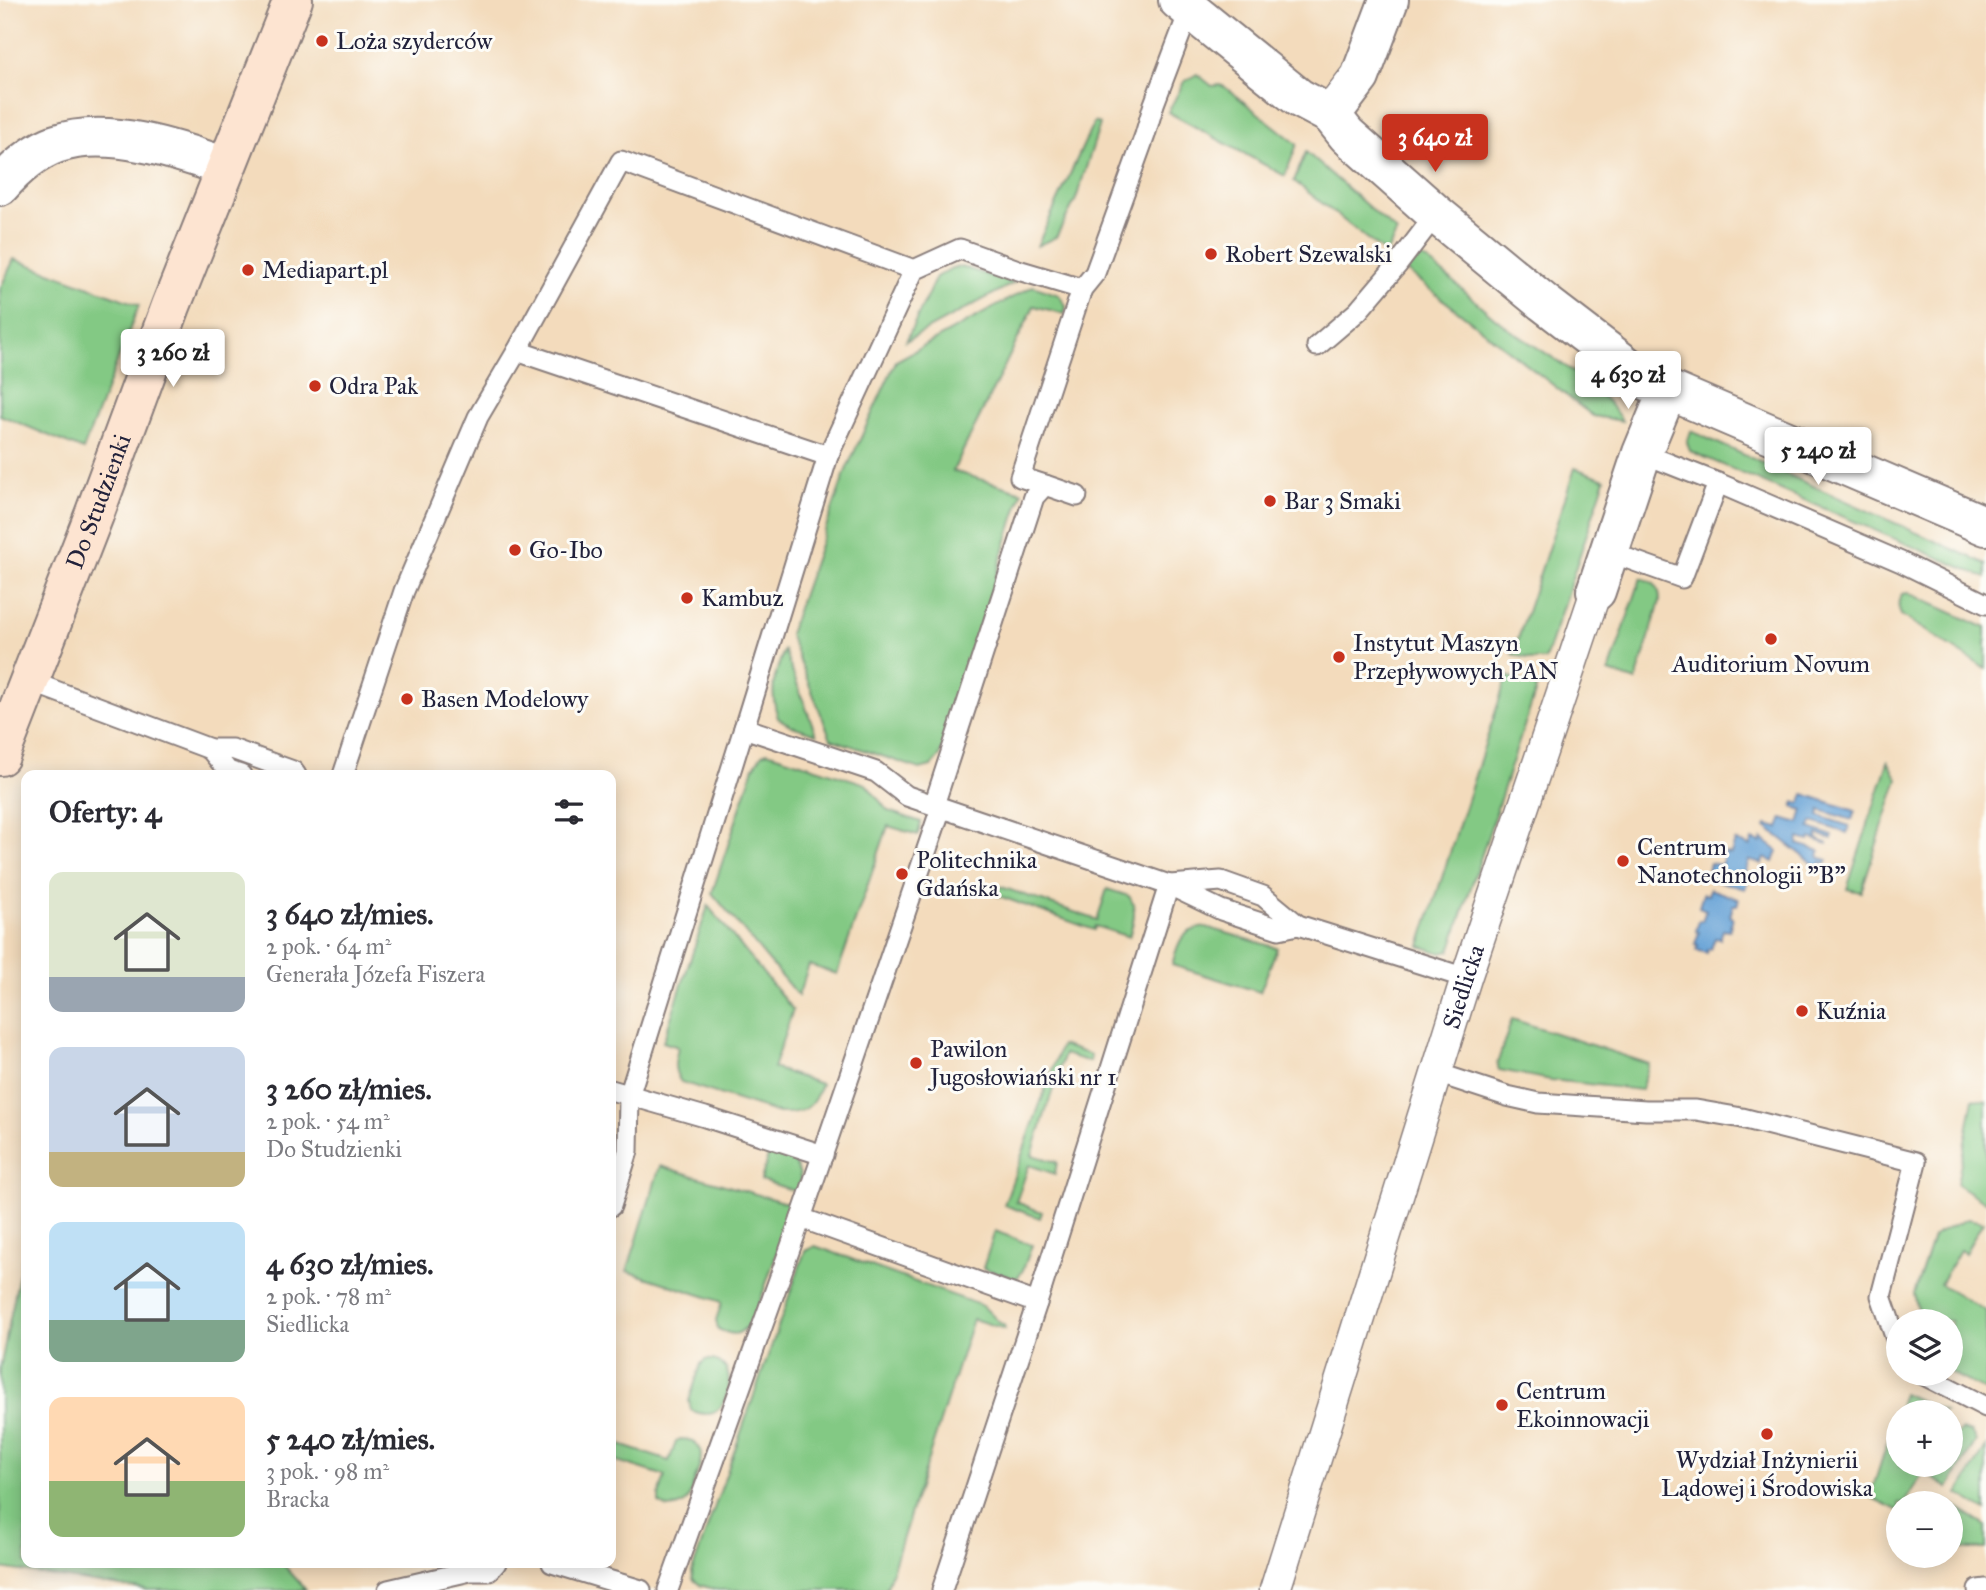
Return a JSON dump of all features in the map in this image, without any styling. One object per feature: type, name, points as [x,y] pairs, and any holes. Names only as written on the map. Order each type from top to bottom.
[{"type":"main road","name":"Do Studzienki","points":[[0,756],[226,167],[293,0]]},
{"type":"street","points":[[1331,116],[1360,78],[1388,0]]},
{"type":"street","points":[[1184,5],[1299,98],[1331,116],[1372,159],[1436,214],[1543,302],[1645,380],[1986,526]]},
{"type":"street","points":[[0,186],[23,163],[55,145],[81,138],[128,140],[170,148],[226,167]]},
{"type":"street","name":"Siedlicka","points":[[1275,1590],[1466,978],[1642,453],[1668,390]]},
{"type":"lane","points":[[1077,496],[1020,477],[1082,289],[1096,273],[1154,104],[1184,5]]},
{"type":"lane","points":[[345,770],[404,591],[478,417],[621,161],[914,270]]},
{"type":"lane","points":[[1317,346],[1358,311],[1436,214]]},
{"type":"lane","points":[[616,1190],[628,1151],[620,1093],[744,728],[828,456],[914,270],[960,249],[1082,289]]},
{"type":"lane","points":[[517,351],[828,456]]},
{"type":"lane","points":[[1642,453],[1901,562],[1986,604]]},
{"type":"lane","points":[[1609,552],[1682,578],[1718,483]]},
{"type":"lane","points":[[668,1590],[823,1155],[938,807],[1034,497],[1045,485]]},
{"type":"lane","points":[[29,681],[210,749],[232,749],[290,770]]},
{"type":"lane","points":[[744,728],[876,772],[907,796],[1169,885],[1221,911],[1279,929],[1298,925]]},
{"type":"lane","points":[[210,749],[228,770]]},
{"type":"lane","points":[[1169,885],[1221,881],[1263,896],[1298,925],[1466,978]]},
{"type":"lane","points":[[942,1590],[1037,1303],[1169,885]]},
{"type":"lane","points":[[1437,1073],[1507,1097],[1538,1103],[1646,1110],[1696,1110],[1742,1118],[1916,1162],[1881,1296],[1886,1310]]},
{"type":"lane","points":[[620,1093],[823,1155]]},
{"type":"lane","points":[[801,1218],[1037,1303]]},
{"type":"lane","points":[[1945,1386],[1986,1407]]},
{"type":"lane","points":[[388,1590],[470,1571],[489,1571],[492,1568]]},
{"type":"lane","points":[[568,1568],[641,1590]]},
{"type":"lane","points":[[1978,1590],[1986,1589]]},
{"type":"green space","points":[[1197,74],[1212,86],[1225,87],[1297,144],[1285,176],[1168,112],[1184,82]]},
{"type":"green space","points":[[1094,122],[1100,124],[1076,199],[1056,237],[1037,246]]},
{"type":"green space","points":[[1306,152],[1397,232],[1386,254],[1294,181]]},
{"type":"green space","points":[[1421,257],[1505,326],[1585,380],[1622,421],[1593,416],[1405,270]]},
{"type":"green space","points":[[14,259],[139,305],[83,450],[0,415],[0,289]]},
{"type":"green space","points":[[962,267],[1014,283],[906,341],[936,277],[952,268]]},
{"type":"green space","points":[[1033,286],[1059,295],[1066,306],[1065,314],[1034,306],[953,471],[1022,492],[940,756],[931,766],[920,769],[831,739],[789,634],[846,470],[896,361]]},
{"type":"green space","points":[[1691,431],[1986,564],[1986,578],[1690,451],[1687,443]]},
{"type":"green space","points":[[1575,468],[1605,479],[1545,660],[1533,660],[1513,654]]},
{"type":"green space","points":[[1641,578],[1655,585],[1660,601],[1636,681],[1609,672]]},
{"type":"green space","points":[[1908,593],[1986,628],[1986,669],[1901,615],[1899,599],[1902,594]]},
{"type":"green space","points":[[784,650],[816,734],[778,718],[774,683]]},
{"type":"green space","points":[[1507,676],[1537,687],[1450,951],[1441,953],[1420,946]]},
{"type":"green space","points":[[767,752],[866,784],[888,811],[921,822],[918,835],[888,826],[837,974],[809,965],[798,996],[712,893],[754,767],[762,754]]},
{"type":"green space","points":[[1888,762],[1898,779],[1861,892],[1847,889]]},
{"type":"green space","points":[[996,885],[1097,920],[1107,889],[1129,896],[1134,911],[1129,937],[1095,926],[1094,930],[993,894]]},
{"type":"green space","points":[[708,906],[793,1010],[773,1068],[821,1084],[815,1099],[801,1111],[778,1113],[681,1082],[676,1073],[678,1047],[663,1042]]},
{"type":"green space","points":[[1206,927],[1277,948],[1260,992],[1172,965],[1176,950],[1185,935]]},
{"type":"green space","points":[[1512,1019],[1649,1064],[1641,1090],[1551,1080],[1499,1070],[1497,1064]]},
{"type":"green space","points":[[1061,1045],[1091,1055],[1090,1062],[1064,1054],[1032,1155],[1057,1162],[1055,1174],[1029,1165],[1016,1202],[1042,1212],[1040,1218],[1004,1205]]},
{"type":"green space","points":[[1973,1099],[1986,1101],[1986,1203],[1957,1184]]},
{"type":"green space","points":[[778,1149],[797,1167],[800,1179],[798,1192],[761,1180],[769,1153]]},
{"type":"green space","points":[[660,1166],[793,1205],[754,1319],[738,1333],[718,1329],[716,1320],[722,1302],[627,1271]]},
{"type":"green space","points":[[1967,1219],[1983,1222],[1965,1253],[1960,1250],[1940,1284],[1986,1311],[1986,1391],[1963,1379],[1963,1309],[1917,1309],[1914,1294],[1933,1237]]},
{"type":"green space","points":[[995,1231],[1032,1245],[1023,1270],[1016,1279],[983,1268]]},
{"type":"green space","points":[[815,1246],[983,1306],[1005,1329],[973,1319],[886,1590],[717,1590],[700,1585],[693,1579],[692,1571],[805,1251]]},
{"type":"green space","points":[[21,1264],[21,1568],[286,1568],[306,1590],[147,1590],[0,1568],[0,1369]]},
{"type":"green space","points":[[705,1360],[716,1361],[724,1366],[729,1383],[719,1409],[707,1414],[691,1410],[689,1401],[701,1364]]},
{"type":"green space","points":[[1903,1393],[1918,1400],[1901,1400]]},
{"type":"green space","points":[[1963,1430],[1971,1433],[1976,1441],[1963,1463]]},
{"type":"green space","points":[[680,1439],[696,1443],[701,1461],[689,1497],[677,1507],[668,1508],[659,1503],[665,1476],[616,1461],[616,1444],[669,1461],[676,1442]]},
{"type":"green space","points":[[1886,1447],[1886,1477],[1920,1477],[1912,1491],[1886,1491],[1886,1505],[1870,1497]]},
{"type":"green space","points":[[1986,1447],[1986,1511],[1963,1497],[1963,1491],[1960,1491]]},
{"type":"green space","points":[[1933,1477],[1955,1477],[1948,1488]]},
{"type":"green space","points":[[1963,1512],[1986,1526],[1986,1549],[1963,1549]]},
{"type":"water","points":[[1804,794],[1855,811],[1852,820],[1820,810],[1819,816],[1849,826],[1847,833],[1812,822],[1810,828],[1833,836],[1832,839],[1818,834],[1817,839],[1828,844],[1811,838],[1809,841],[1799,838],[1798,844],[1820,851],[1819,857],[1828,860],[1826,864],[1821,862],[1819,868],[1766,827],[1779,828],[1783,818],[1799,823],[1803,810],[1793,807],[1795,802],[1800,804]]},
{"type":"water","points":[[1762,839],[1778,851],[1774,862],[1764,858],[1762,864],[1749,860],[1744,876],[1749,877],[1745,889],[1711,879],[1713,873],[1708,871],[1710,863],[1721,865],[1725,853],[1731,854],[1735,841],[1750,846],[1752,840],[1761,843]]},
{"type":"water","points":[[1710,889],[1739,899],[1737,905],[1733,905],[1729,931],[1723,930],[1720,939],[1715,938],[1707,953],[1696,950],[1698,945],[1695,944],[1699,920],[1702,921],[1706,910],[1699,907],[1703,894],[1708,895]]},
{"type":"place","name":"Loża szyderców","points":[[322,41]]},
{"type":"place","name":"Robert Szewalski","points":[[1211,254]]},
{"type":"place","name":"Mediapart.pl","points":[[248,270]]},
{"type":"place","name":"Odra Pak","points":[[315,386]]},
{"type":"place","name":"Bar 3 Smaki","points":[[1270,501]]},
{"type":"place","name":"Go-Ibo","points":[[515,550]]},
{"type":"place","name":"Kambuz","points":[[687,598]]},
{"type":"place","name":"Auditorium Novum","points":[[1771,639]]},
{"type":"place","name":"Instytut Maszyn Przepływowych PAN","points":[[1339,657]]},
{"type":"place","name":"Basen Modelowy","points":[[407,699]]},
{"type":"place","name":"Centrum Nanotechnologii \"B\"","points":[[1623,861]]},
{"type":"place","name":"Politechnika Gdańska","points":[[902,874]]},
{"type":"place","name":"Kuźnia","points":[[1802,1011]]},
{"type":"place","name":"Pawilon Jugosłowiański nr 1","points":[[916,1063]]},
{"type":"place","name":"Centrum Ekoinnowacji","points":[[1502,1405]]},
{"type":"place","name":"Wydział Inżynierii Lądowej i Środowiska","points":[[1767,1434]]}]
